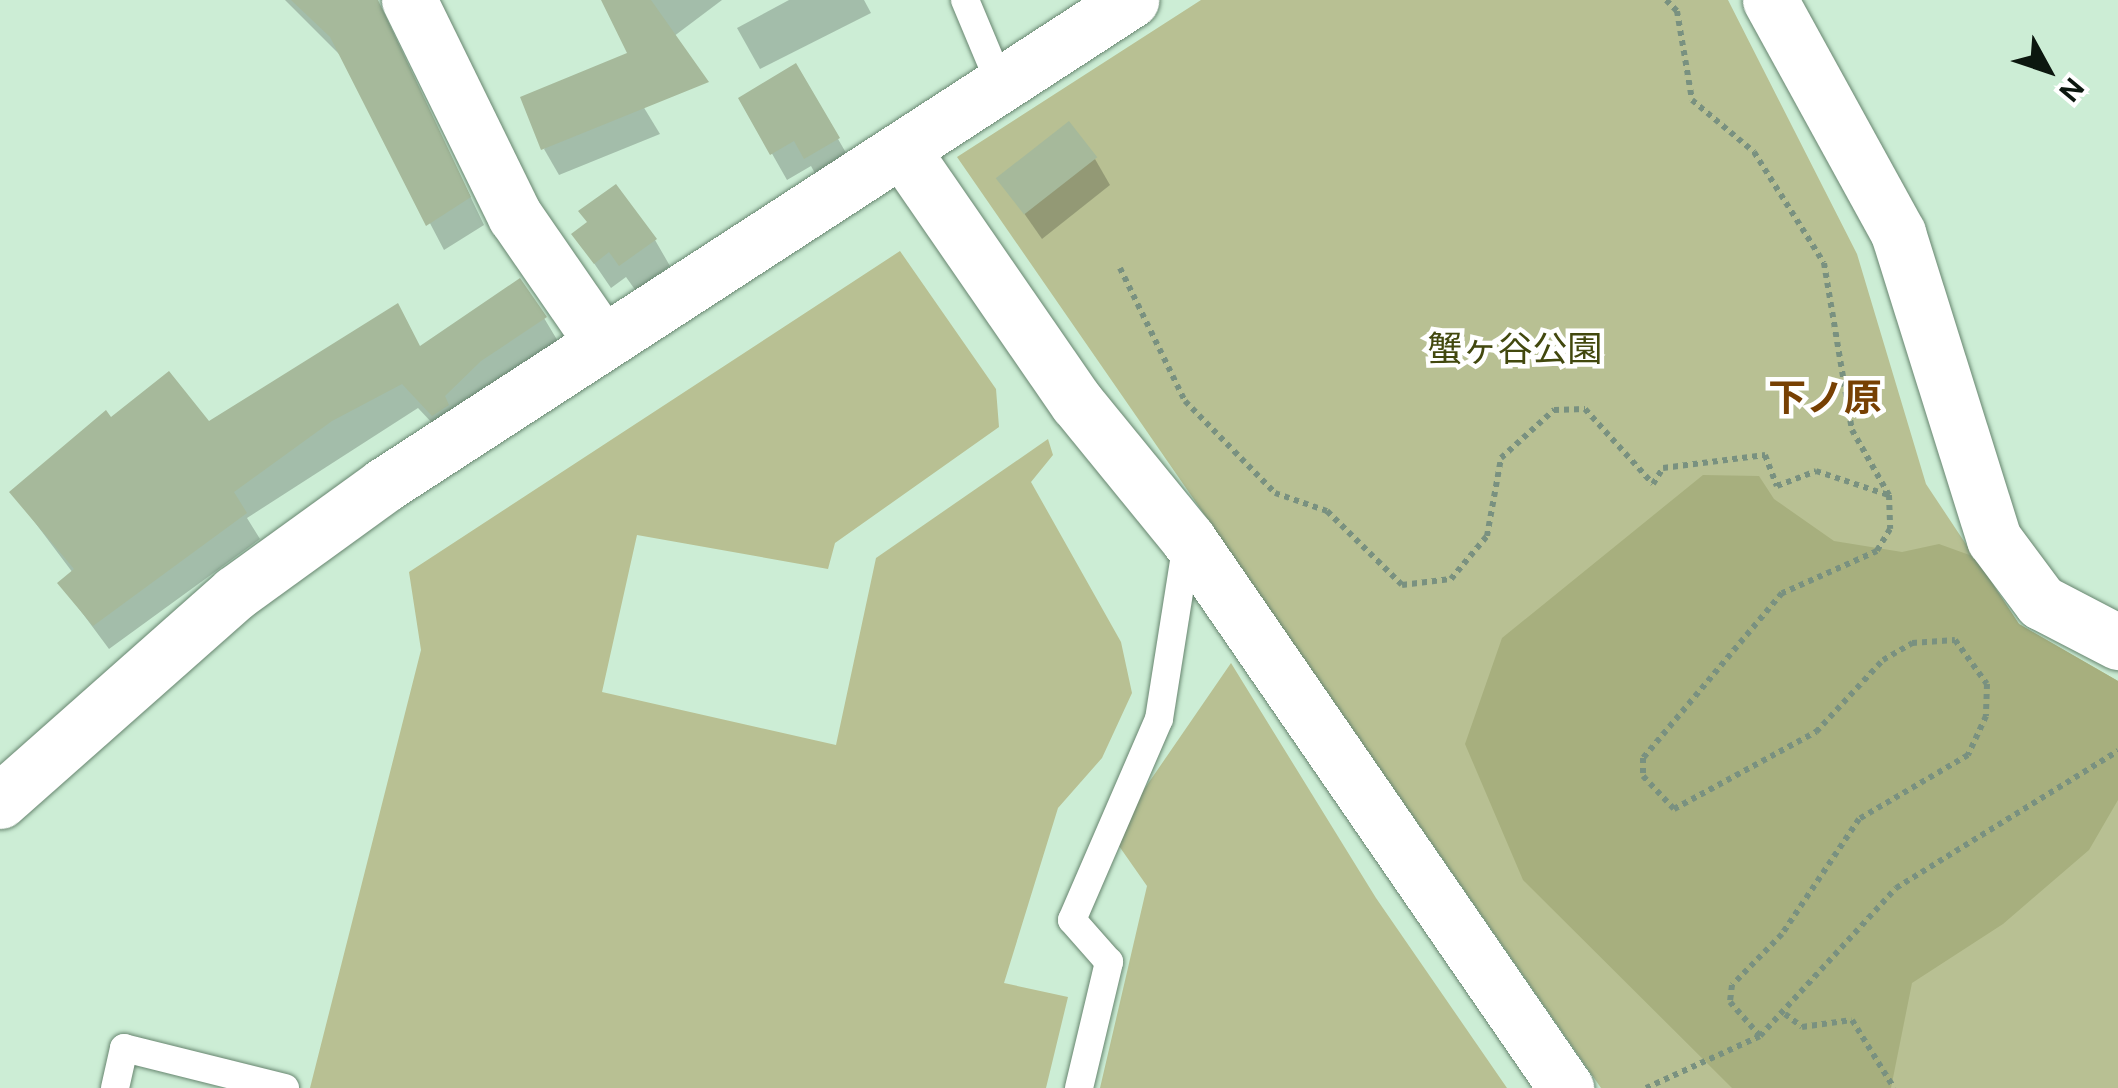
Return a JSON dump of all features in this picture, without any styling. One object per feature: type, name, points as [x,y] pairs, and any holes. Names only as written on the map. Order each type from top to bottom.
[{"type":"street","points":[[409,0],[516,216],[600,339]]},
{"type":"street","points":[[0,801],[234,594],[600,339],[903,150],[1131,0]]},
{"type":"street","points":[[1770,0],[1898,233],[1994,538],[2042,602],[2118,642]]},
{"type":"street","points":[[903,150],[1076,402],[1188,540],[1566,1088]]},
{"type":"lane","points":[[966,0],[1001,86]]},
{"type":"lane","points":[[1079,1088],[1109,962],[1072,920],[1160,718],[1188,540]]},
{"type":"lane","points":[[115,1088],[124,1048],[285,1088]]},
{"type":"path","points":[[1666,0],[1677,11],[1692,100],[1754,152],[1824,263],[1852,430],[1889,495],[1890,530],[1877,552],[1782,593],[1643,758],[1652,792],[1674,810],[1816,732],[1883,660],[1912,643],[1955,640],[1987,684],[1986,716],[1968,755],[1860,819],[1782,934],[1732,985],[1730,1002],[1760,1036]]},
{"type":"path","points":[[1120,268],[1185,401],[1275,493],[1327,511],[1402,586],[1452,578],[1487,536],[1501,458],[1554,410],[1585,409],[1653,484],[1663,468],[1765,455],[1777,486],[1816,471],[1889,495]]},
{"type":"path","points":[[1646,1088],[1760,1036],[1785,1014],[1824,956],[1896,888],[2118,751]]},
{"type":"path","points":[[1785,1014],[1802,1027],[1852,1020],[1894,1088]]},
{"type":"green space","name":"蟹ヶ谷公園","points":[[1201,0],[1728,0],[1857,254],[1926,484],[2019,624],[2118,681],[2118,1088],[1601,1088],[957,157]]},
{"type":"green space","points":[[900,251],[996,389],[999,427],[835,543],[828,569],[637,535],[602,692],[836,745],[876,558],[1048,439],[1053,455],[1031,482],[1121,642],[1132,693],[1102,758],[1058,808],[1004,983],[1068,997],[1046,1088],[310,1088],[421,650],[409,572]]},
{"type":"green space","points":[[1703,475],[1759,476],[1774,499],[1834,541],[1902,552],[1939,544],[1975,557],[2019,624],[2118,681],[2118,800],[2089,850],[2003,924],[1912,983],[1891,1088],[1732,1088],[1523,880],[1465,744],[1502,638]]},
{"type":"green space","points":[[1231,663],[1376,898],[1507,1088],[1100,1088],[1147,886],[1112,836]]},
{"type":"building","points":[[291,0],[378,0],[471,197],[426,226],[330,37]]},
{"type":"building","points":[[601,0],[651,0],[709,82],[541,150],[520,97],[627,53]]},
{"type":"building","points":[[796,63],[840,138],[804,159],[794,141],[770,155],[738,98]]},
{"type":"building","points":[[1069,121],[1097,157],[1024,215],[996,178]]},
{"type":"building","points":[[616,184],[657,239],[619,266],[609,252],[594,264],[571,234],[587,222],[578,211]]},
{"type":"building","points":[[520,278],[547,317],[481,361],[445,396],[449,405],[432,416],[402,384],[332,421],[234,492],[247,513],[93,626],[57,583],[74,569],[9,492],[106,410],[111,417],[169,371],[209,421],[398,303],[420,346]]},
{"type":"district","name":"下ノ原","points":[[1825,399]]}]
